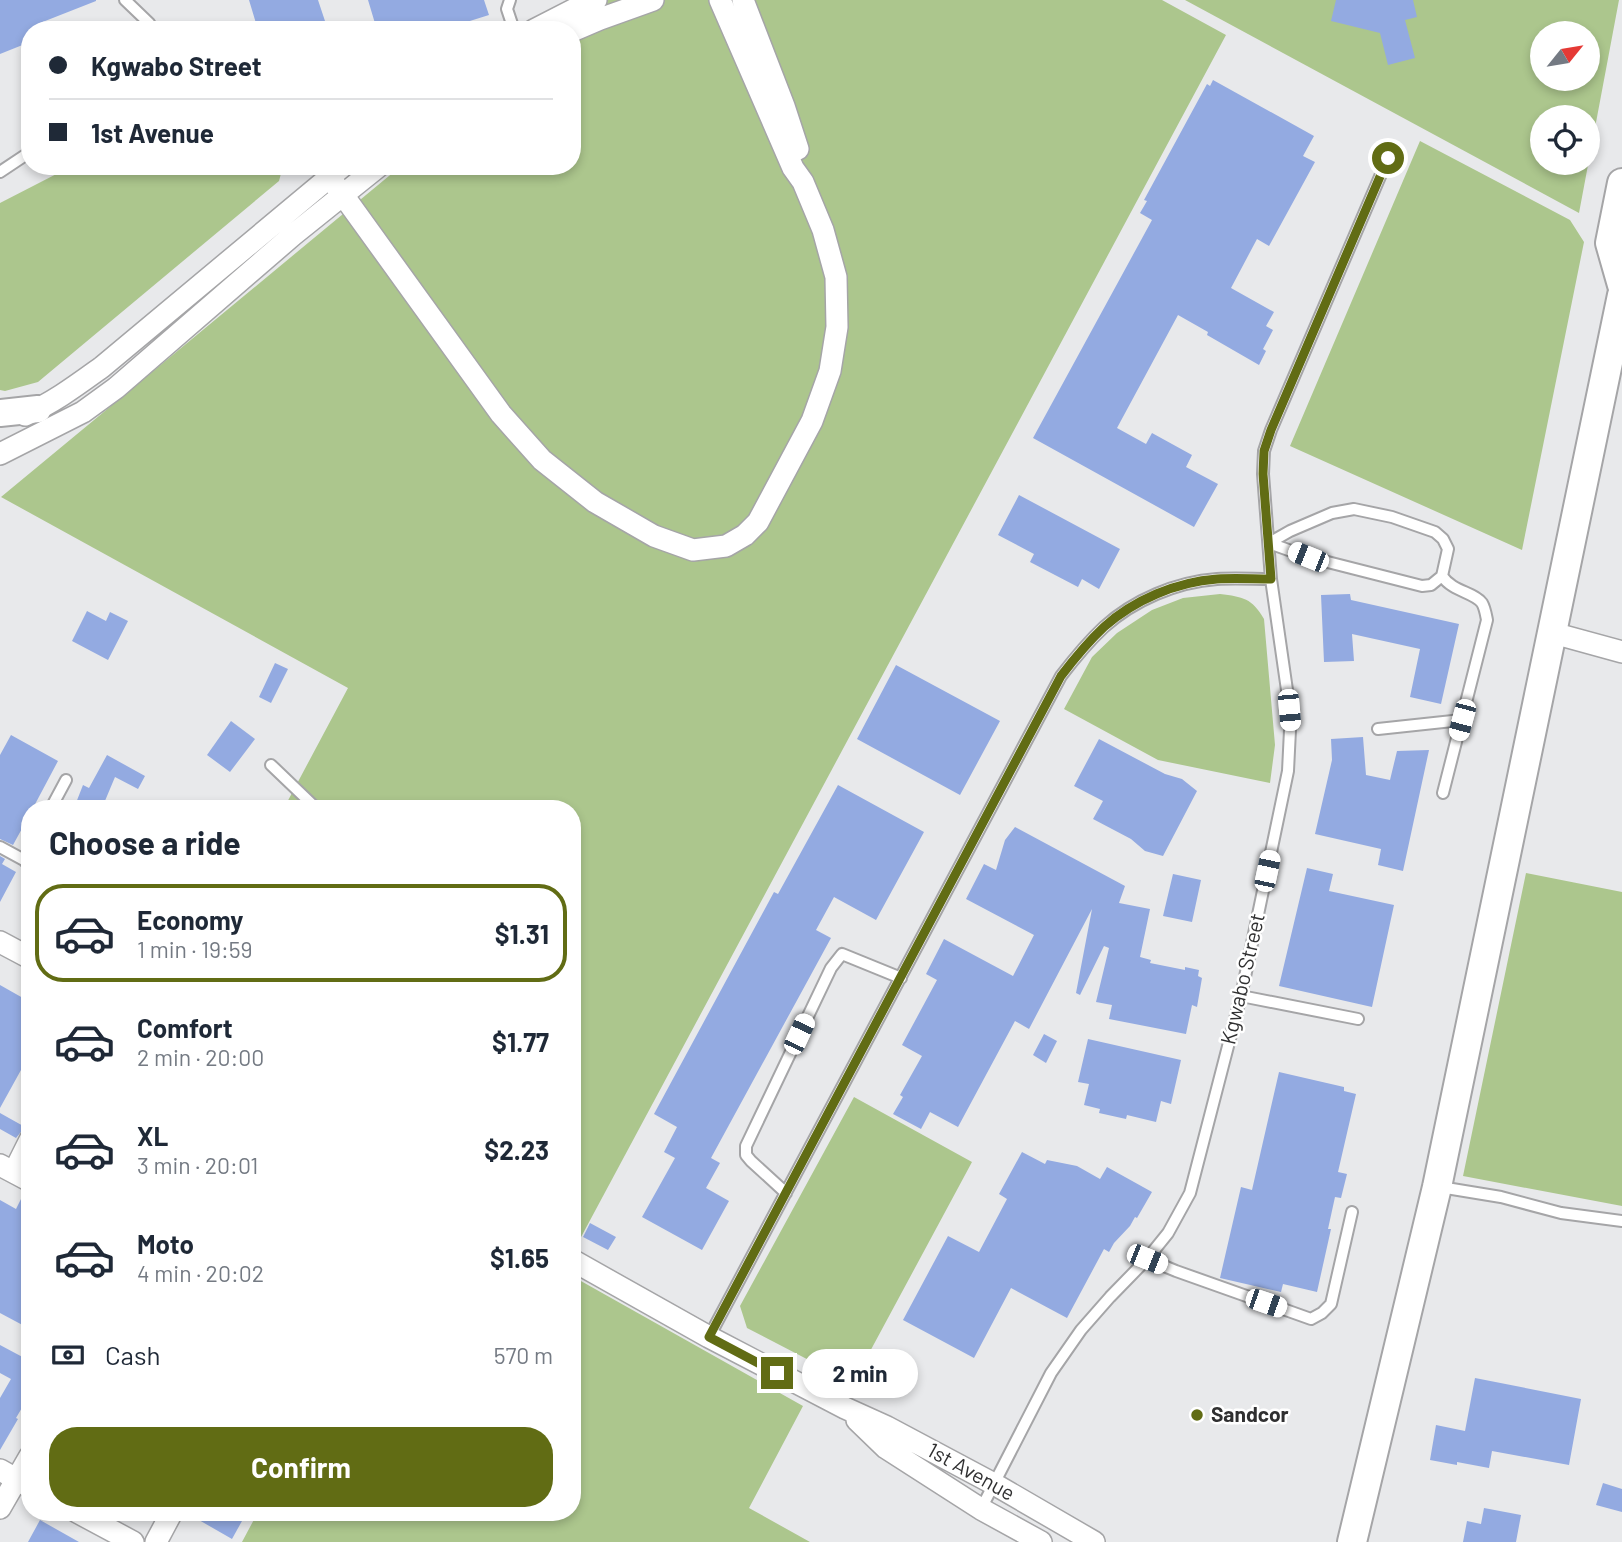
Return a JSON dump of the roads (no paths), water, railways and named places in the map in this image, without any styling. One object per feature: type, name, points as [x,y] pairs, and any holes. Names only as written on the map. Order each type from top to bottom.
[{"type":"main road","points":[[1622,183],[1610,243],[1622,285]]},
{"type":"main road","points":[[1352,1542],[1437,1187],[1622,295]]},
{"type":"street","points":[[552,21],[596,0]]},
{"type":"street","points":[[581,27],[653,0]]},
{"type":"street","points":[[337,175],[343,195],[501,414],[542,460],[595,502],[654,537],[693,550],[726,546],[745,535],[758,522],[812,421],[830,371],[837,327],[836,277],[823,230],[720,0]]},
{"type":"street","points":[[743,0],[802,160],[803,181]]},
{"type":"street","points":[[0,425],[38,409],[71,390],[102,367],[332,175]]},
{"type":"street","points":[[0,454],[83,412],[116,388],[293,235],[368,175]]},
{"type":"street","points":[[0,413],[38,409]]},
{"type":"street","points":[[1553,633],[1622,652]]},
{"type":"street","points":[[0,942],[21,953]]},
{"type":"street","name":"1st Avenue","points":[[581,1265],[709,1337],[994,1484],[1094,1542]]},
{"type":"street","name":"1st Avenue","points":[[845,1408],[886,1448],[1041,1542]]},
{"type":"street","points":[[0,1508],[15,1479]]},
{"type":"street","points":[[94,1521],[133,1542]]},
{"type":"street","points":[[156,1542],[168,1521]]},
{"type":"lane","points":[[125,0],[147,21]]},
{"type":"lane","points":[[510,0],[508,9],[511,21]]},
{"type":"lane","points":[[0,172],[21,158]]},
{"type":"lane","name":"Kgwabo Street","points":[[981,1508],[1051,1373],[1081,1330],[1168,1233],[1190,1193],[1241,996],[1288,771],[1290,730],[1271,579],[1263,474],[1264,451],[1388,158]]},
{"type":"lane","points":[[1354,509],[1392,517],[1435,532],[1443,539],[1448,549],[1442,576],[1431,585],[1422,586],[1308,557],[1269,543],[1332,513],[1354,509]]},
{"type":"lane","points":[[1442,576],[1448,584],[1479,600],[1487,620],[1443,793]]},
{"type":"lane","points":[[709,1337],[1061,676],[1103,628],[1119,614],[1147,598],[1178,587],[1215,579],[1271,579]]},
{"type":"lane","points":[[1378,729],[1462,720]]},
{"type":"lane","points":[[271,765],[308,800]]},
{"type":"lane","points":[[55,800],[66,780]]},
{"type":"lane","points":[[0,847],[21,860]]},
{"type":"lane","points":[[786,1193],[751,1161],[746,1155],[746,1146],[831,968],[842,954],[901,978]]},
{"type":"lane","points":[[1241,996],[1358,1019]]},
{"type":"lane","points":[[1437,1187],[1500,1197],[1561,1213],[1622,1221]]},
{"type":"lane","points":[[1147,1259],[1311,1319],[1331,1304],[1352,1212]]},
{"type":"place","name":"Sandcor","points":[[1197,1415]]}]
